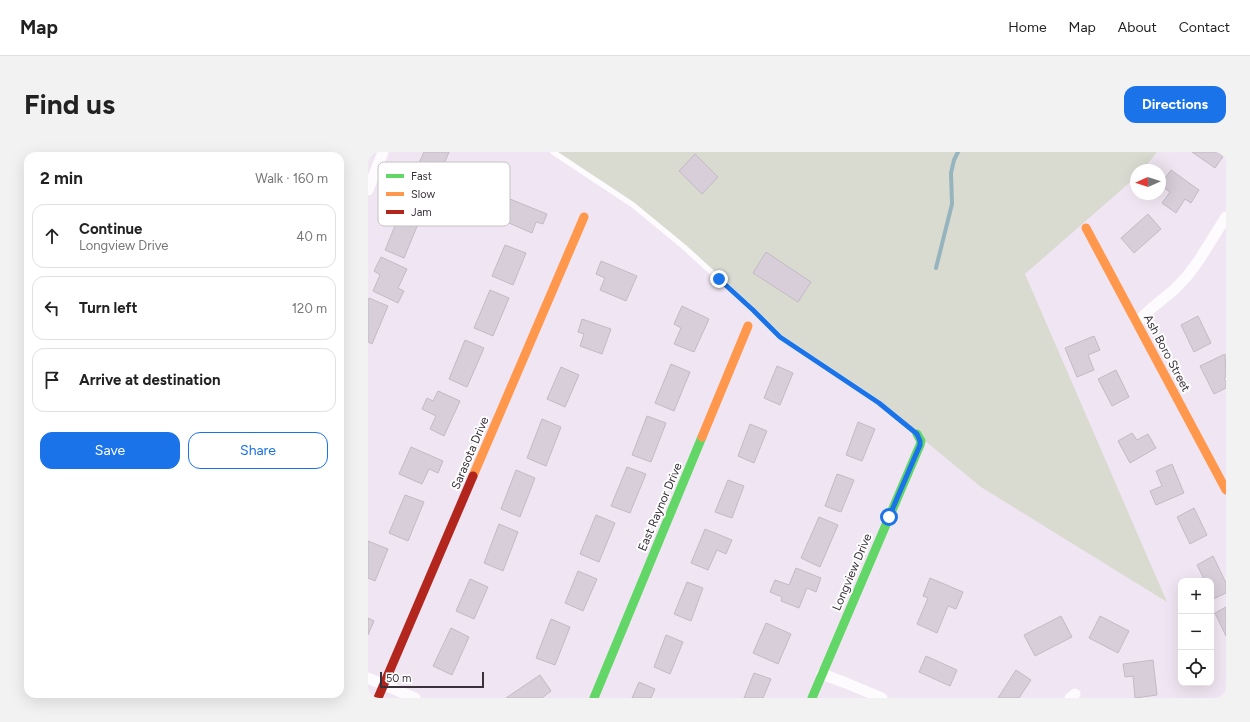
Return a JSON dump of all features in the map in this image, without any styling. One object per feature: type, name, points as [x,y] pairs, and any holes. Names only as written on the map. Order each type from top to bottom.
[{"type":"street","points":[[380,162],[384,152]]},
{"type":"street","points":[[368,190],[378,166]]},
{"type":"street","name":"Sarasota Drive","points":[[378,698],[584,217]]},
{"type":"street","points":[[1138,322],[1153,307],[1175,289],[1188,275],[1200,260],[1226,217]]},
{"type":"street","name":"Ash Boro Street","points":[[1086,228],[1138,322],[1226,490]]},
{"type":"street","name":"East Raynor Drive","points":[[594,698],[748,326]]},
{"type":"street","name":"Longview Drive","points":[[812,698],[920,445],[917,434]]},
{"type":"street","points":[[822,674],[882,698]]},
{"type":"street","points":[[368,678],[415,698]]},
{"type":"lane","points":[[553,152],[633,205],[681,244],[780,337],[879,403],[917,434]]},
{"type":"shaded area","points":[[553,152],[1157,152],[1148,164],[1130,164],[1130,182],[1025,274],[1167,602],[981,487],[879,403],[780,337],[684,247],[614,193]]},
{"type":"building","points":[[424,152],[449,152],[445,162],[419,162]]},
{"type":"building","points":[[1192,152],[1220,152],[1224,155],[1215,168]]},
{"type":"building","points":[[695,154],[718,177],[702,194],[679,171]]},
{"type":"building","points":[[1171,170],[1199,190],[1191,203],[1185,199],[1176,213],[1162,203],[1166,200],[1170,192],[1166,189],[1166,177]]},
{"type":"building","points":[[510,199],[547,214],[543,224],[536,222],[532,233],[510,223]]},
{"type":"building","points":[[1148,214],[1161,229],[1134,253],[1121,238]]},
{"type":"building","points":[[395,226],[417,226],[404,258],[385,250]]},
{"type":"building","points":[[505,245],[526,253],[513,285],[492,276]]},
{"type":"building","points":[[766,252],[811,282],[798,302],[753,273]]},
{"type":"building","points":[[381,257],[407,269],[398,288],[404,291],[398,303],[373,291],[380,275],[374,271]]},
{"type":"building","points":[[601,261],[637,276],[626,301],[600,290],[605,278],[596,274]]},
{"type":"building","points":[[490,290],[509,298],[493,336],[474,328]]},
{"type":"building","points":[[369,298],[388,306],[372,344],[368,342]]},
{"type":"building","points":[[682,306],[709,319],[694,352],[674,344],[681,328],[674,324]]},
{"type":"building","points":[[1198,316],[1211,343],[1194,352],[1181,325]]},
{"type":"building","points":[[582,319],[611,329],[602,354],[580,346],[584,334],[578,332]]},
{"type":"building","points":[[1094,336],[1100,350],[1088,355],[1094,370],[1077,377],[1065,348]]},
{"type":"building","points":[[465,340],[484,348],[467,387],[449,379]]},
{"type":"building","points":[[1225,354],[1226,377],[1224,378],[1226,388],[1214,394],[1200,366]]},
{"type":"building","points":[[671,364],[690,372],[674,411],[655,403]]},
{"type":"building","points":[[777,366],[793,373],[780,405],[764,398]]},
{"type":"building","points":[[561,367],[579,375],[565,407],[547,399]]},
{"type":"building","points":[[1116,370],[1129,397],[1112,406],[1098,379]]},
{"type":"building","points":[[438,391],[460,401],[444,436],[430,429],[436,416],[422,409],[427,398],[433,401]]},
{"type":"building","points":[[647,416],[666,423],[651,462],[632,455]]},
{"type":"building","points":[[542,419],[561,427],[546,466],[527,458]]},
{"type":"building","points":[[858,422],[875,429],[862,461],[846,455]]},
{"type":"building","points":[[750,424],[767,431],[754,463],[738,456]]},
{"type":"building","points":[[1132,433],[1137,440],[1148,434],[1156,448],[1130,463],[1118,441]]},
{"type":"building","points":[[411,447],[443,461],[438,473],[429,469],[422,484],[399,474]]},
{"type":"building","points":[[1172,464],[1184,493],[1156,505],[1150,491],[1162,486],[1156,471]]},
{"type":"building","points":[[627,467],[646,474],[630,513],[611,506]]},
{"type":"building","points":[[516,470],[535,478],[520,517],[501,509]]},
{"type":"building","points":[[837,474],[854,480],[841,512],[825,506]]},
{"type":"building","points":[[728,480],[744,486],[732,518],[715,512]]},
{"type":"building","points":[[405,495],[424,502],[408,541],[389,533]]},
{"type":"building","points":[[1194,508],[1207,535],[1190,544],[1177,517]]},
{"type":"building","points":[[596,515],[615,523],[599,562],[580,554]]},
{"type":"building","points":[[819,517],[838,525],[820,567],[801,558]]},
{"type":"building","points":[[499,524],[518,532],[503,571],[484,563]]},
{"type":"building","points":[[705,529],[732,540],[726,554],[717,550],[708,570],[691,563]]},
{"type":"building","points":[[368,541],[388,549],[375,581],[368,578]]},
{"type":"building","points":[[1213,556],[1226,583],[1226,593],[1214,599],[1214,578],[1204,578],[1197,565]]},
{"type":"building","points":[[796,568],[821,578],[816,592],[807,588],[799,608],[781,601],[782,597],[770,592],[775,580],[789,585]]},
{"type":"building","points":[[578,571],[597,579],[583,611],[565,603]]},
{"type":"building","points":[[930,578],[963,592],[956,609],[948,606],[937,633],[917,624],[928,598],[923,596]]},
{"type":"building","points":[[470,579],[488,587],[474,619],[456,611]]},
{"type":"building","points":[[687,582],[703,588],[691,621],[674,614]]},
{"type":"building","points":[[1226,607],[1226,636],[1215,613]]},
{"type":"building","points":[[1061,616],[1072,637],[1035,656],[1024,635]]},
{"type":"building","points":[[1100,616],[1129,631],[1118,653],[1089,638]]},
{"type":"building","points":[[368,618],[374,621],[368,635]]},
{"type":"building","points":[[551,619],[570,627],[555,665],[536,658]]},
{"type":"building","points":[[766,623],[791,634],[778,664],[753,653]]},
{"type":"building","points":[[451,628],[469,637],[452,675],[433,666]]},
{"type":"building","points":[[666,635],[683,642],[670,674],[654,667]]},
{"type":"building","points":[[926,656],[957,670],[950,686],[919,672]]},
{"type":"building","points":[[1153,660],[1157,695],[1135,698],[1133,676],[1125,677],[1123,664]]},
{"type":"building","points":[[1016,670],[1031,680],[1019,698],[998,698]]},
{"type":"building","points":[[754,673],[771,679],[763,698],[744,698]]},
{"type":"building","points":[[540,675],[551,691],[542,698],[506,698]]},
{"type":"building","points":[[639,682],[655,689],[651,698],[632,698]]},
{"type":"waterway","points":[[936,268],[952,204],[951,173],[954,160],[958,152]]},
{"type":"traffic: fast","points":[[812,698],[920,445],[921,441],[917,434]]},
{"type":"traffic: fast","points":[[594,698],[702,437]]},
{"type":"traffic: slow","points":[[473,476],[584,217]]},
{"type":"traffic: slow","points":[[1086,228],[1226,490]]},
{"type":"traffic: slow","points":[[702,437],[748,326]]},
{"type":"traffic: jam","points":[[378,698],[473,476]]},
{"type":"route","points":[[719,279],[780,337],[879,403],[917,434],[920,445],[889,517]]}]
